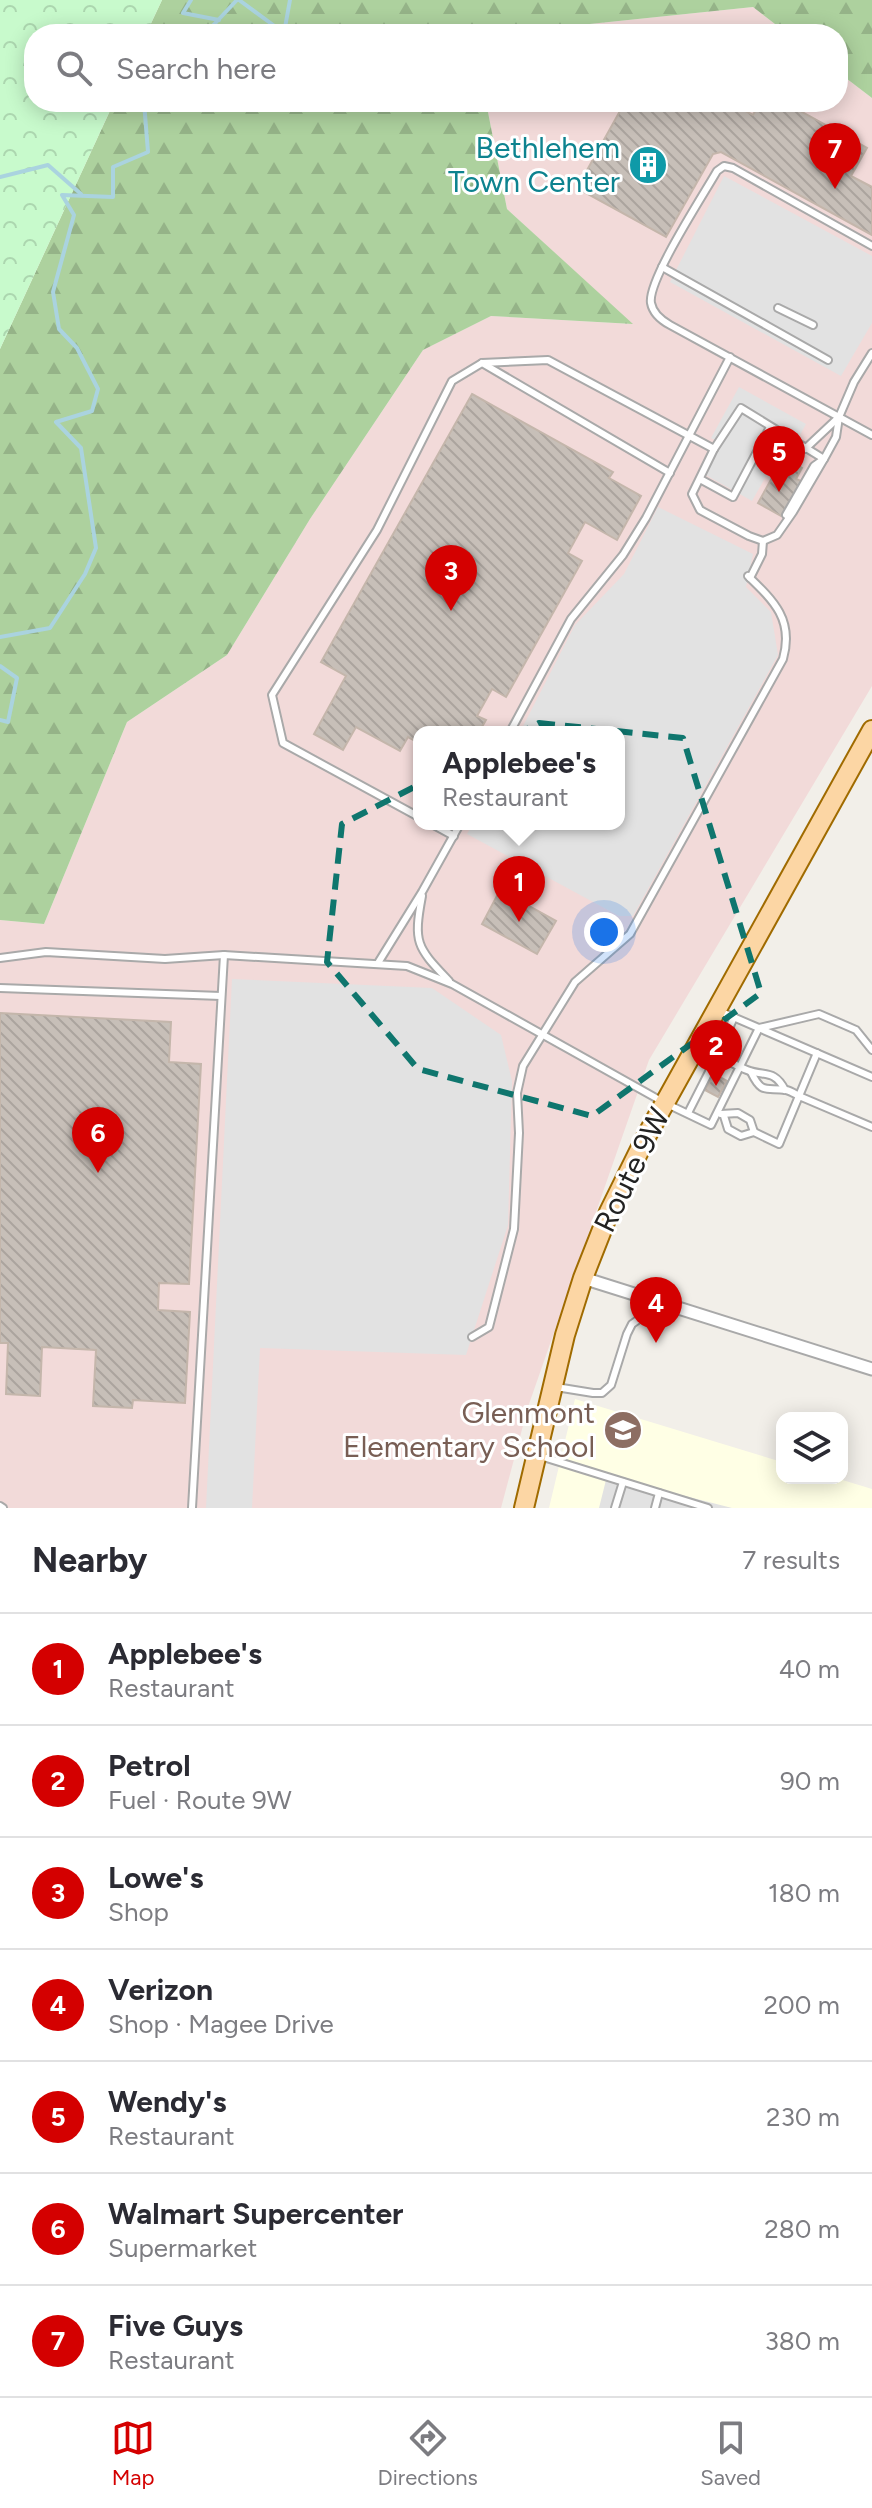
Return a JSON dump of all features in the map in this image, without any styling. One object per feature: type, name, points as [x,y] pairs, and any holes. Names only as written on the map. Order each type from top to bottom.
[{"type":"main road","name":"Route 9W","points":[[524,1508],[583,1278],[617,1195],[665,1103],[726,1014],[872,730]]},
{"type":"street","points":[[583,1278],[872,1369]]},
{"type":"lane","points":[[872,246],[733,168],[724,166],[717,171],[662,267],[650,299],[657,317],[872,435]]},
{"type":"lane","points":[[662,267],[828,360]]},
{"type":"lane","points":[[778,308],[813,325]]},
{"type":"lane","points":[[824,459],[741,408],[714,449],[692,494],[700,510],[749,536],[763,541],[777,535],[793,512],[824,459],[836,437],[839,417],[859,372],[872,353]]},
{"type":"lane","points":[[513,726],[571,619],[623,555],[730,357]]},
{"type":"lane","points":[[413,814],[283,743],[272,695],[377,530],[452,381],[482,363],[548,360],[714,449]]},
{"type":"lane","points":[[482,363],[670,473]]},
{"type":"lane","points":[[805,449],[839,417]]},
{"type":"lane","points":[[700,479],[733,497],[770,427]]},
{"type":"lane","points":[[472,1337],[489,1327],[514,1229],[519,1133],[517,1093],[523,1066],[575,982],[630,934],[783,659],[787,646],[782,615],[774,601],[749,577],[762,554],[763,541]]},
{"type":"lane","points":[[443,830],[454,836]]},
{"type":"lane","points":[[378,963],[457,830]]},
{"type":"lane","points":[[422,892],[417,921],[418,942],[426,956],[452,984]]},
{"type":"lane","points":[[0,958],[46,952],[165,959],[224,955],[378,963],[417,969],[452,984],[665,1103],[711,1125],[721,1114],[759,1028]]},
{"type":"lane","points":[[192,1508],[224,955]]},
{"type":"lane","points":[[0,988],[221,996]]},
{"type":"lane","points":[[688,1113],[717,1056],[726,1014],[872,1077]]},
{"type":"lane","points":[[759,1028],[819,1014],[856,1030],[872,1050]]},
{"type":"lane","points":[[721,1114],[728,1129],[741,1136],[754,1132],[779,1144],[817,1053]]},
{"type":"lane","points":[[717,1056],[751,1072],[764,1071],[780,1079],[785,1090]]},
{"type":"lane","points":[[751,1072],[757,1084],[773,1092],[785,1090],[872,1127]]},
{"type":"lane","points":[[721,1114],[738,1113],[750,1120],[754,1132]]},
{"type":"lane","points":[[553,1387],[602,1393],[611,1385],[632,1324],[642,1317],[653,1301]]},
{"type":"lane","points":[[536,1455],[708,1508]]},
{"type":"lane","points":[[615,1508],[623,1482]]},
{"type":"lane","points":[[655,1508],[659,1493]]},
{"type":"highlighted area","points":[[539,723],[683,738],[761,993],[592,1116],[418,1069],[327,962],[342,824]]},
{"type":"shaded area","points":[[753,7],[775,24],[589,24]]},
{"type":"shaded area","points":[[848,80],[872,98],[872,686],[649,1060],[528,1407],[501,1508],[0,1508],[0,920],[44,924],[127,722],[227,655],[310,519],[423,350],[491,316],[632,324],[507,209],[488,112],[848,112]]},
{"type":"shaded area","points":[[724,176],[872,256],[872,323],[841,376],[670,282]]},
{"type":"shaded area","points":[[739,387],[806,424],[794,446],[786,441],[752,501],[704,474],[722,444],[711,438]]},
{"type":"shaded area","points":[[658,507],[753,554],[746,587],[771,612],[778,655],[633,916],[619,916],[467,834],[469,830],[625,830],[625,726],[523,726],[575,625],[624,574]]},
{"type":"shaded area","points":[[232,979],[432,988],[501,1035],[512,1081],[508,1225],[466,1355],[260,1348],[252,1508],[206,1508]]},
{"type":"shaded area","name":"Glenmont Elementary School","points":[[575,1399],[776,1460],[776,1484],[848,1482],[872,1489],[872,1508],[549,1508]]},
{"type":"shaded area","points":[[607,1476],[732,1508],[599,1508]]},
{"type":"green space","points":[[0,0],[162,0],[151,24],[24,24],[24,112],[109,112],[0,349]]},
{"type":"green space","points":[[162,0],[872,0],[872,98],[848,80],[848,24],[775,24],[753,7],[589,24],[151,24]]},
{"type":"green space","points":[[109,112],[488,112],[507,209],[633,324],[491,316],[423,350],[310,519],[227,655],[127,722],[44,924],[0,920],[0,349]]},
{"type":"building","name":"Bethlehem Town Center","points":[[619,112],[747,112],[753,115],[755,112],[802,112],[867,148],[851,176],[872,187],[872,235],[721,152],[713,154],[666,237],[577,188]]},
{"type":"building","points":[[472,394],[613,472],[609,478],[641,496],[617,540],[585,522],[568,553],[582,561],[506,697],[492,689],[477,716],[486,720],[482,726],[413,726],[413,740],[408,737],[400,751],[356,727],[343,750],[314,734],[346,676],[321,662]]},
{"type":"building","points":[[783,458],[802,468],[796,479],[801,481],[781,516],[758,503]]},
{"type":"building","points":[[500,890],[556,921],[537,954],[482,924]]},
{"type":"building","points":[[0,1013],[171,1022],[169,1062],[201,1064],[189,1284],[159,1283],[158,1310],[190,1312],[185,1403],[133,1400],[132,1408],[93,1406],[96,1350],[42,1347],[40,1396],[6,1394],[8,1343],[0,1343]]},
{"type":"building","points":[[714,1074],[727,1081],[718,1097],[705,1090]]},
{"type":"waterway","points":[[191,0],[183,13],[219,20]]},
{"type":"waterway","points":[[214,24],[237,0]]},
{"type":"waterway","points":[[239,0],[272,24]]},
{"type":"waterway","points":[[286,24],[290,0]]},
{"type":"waterway","points":[[0,637],[50,628],[85,574],[96,548],[81,448],[56,422],[92,411],[98,389],[77,348],[59,329],[53,292],[74,215],[62,195],[113,197],[113,167],[148,152],[145,112]]},
{"type":"waterway","points":[[0,177],[48,165],[81,194]]},
{"type":"waterway","points":[[0,666],[17,678],[8,722],[0,720]]},
{"type":"place","name":"Bethlehem Town Center","points":[[648,165]]},
{"type":"place","name":"Five Guys","points":[[835,189]]},
{"type":"place","name":"Wendy's","points":[[779,492]]},
{"type":"place","name":"Lowe's","points":[[451,611]]},
{"type":"place","name":"Applebee's","points":[[519,922]]},
{"type":"place","name":"Petrol","points":[[716,1086]]},
{"type":"place","name":"Walmart Supercenter","points":[[98,1173]]},
{"type":"place","name":"Verizon","points":[[656,1343]]},
{"type":"place","name":"Glenmont Elementary School","points":[[623,1430]]}]
